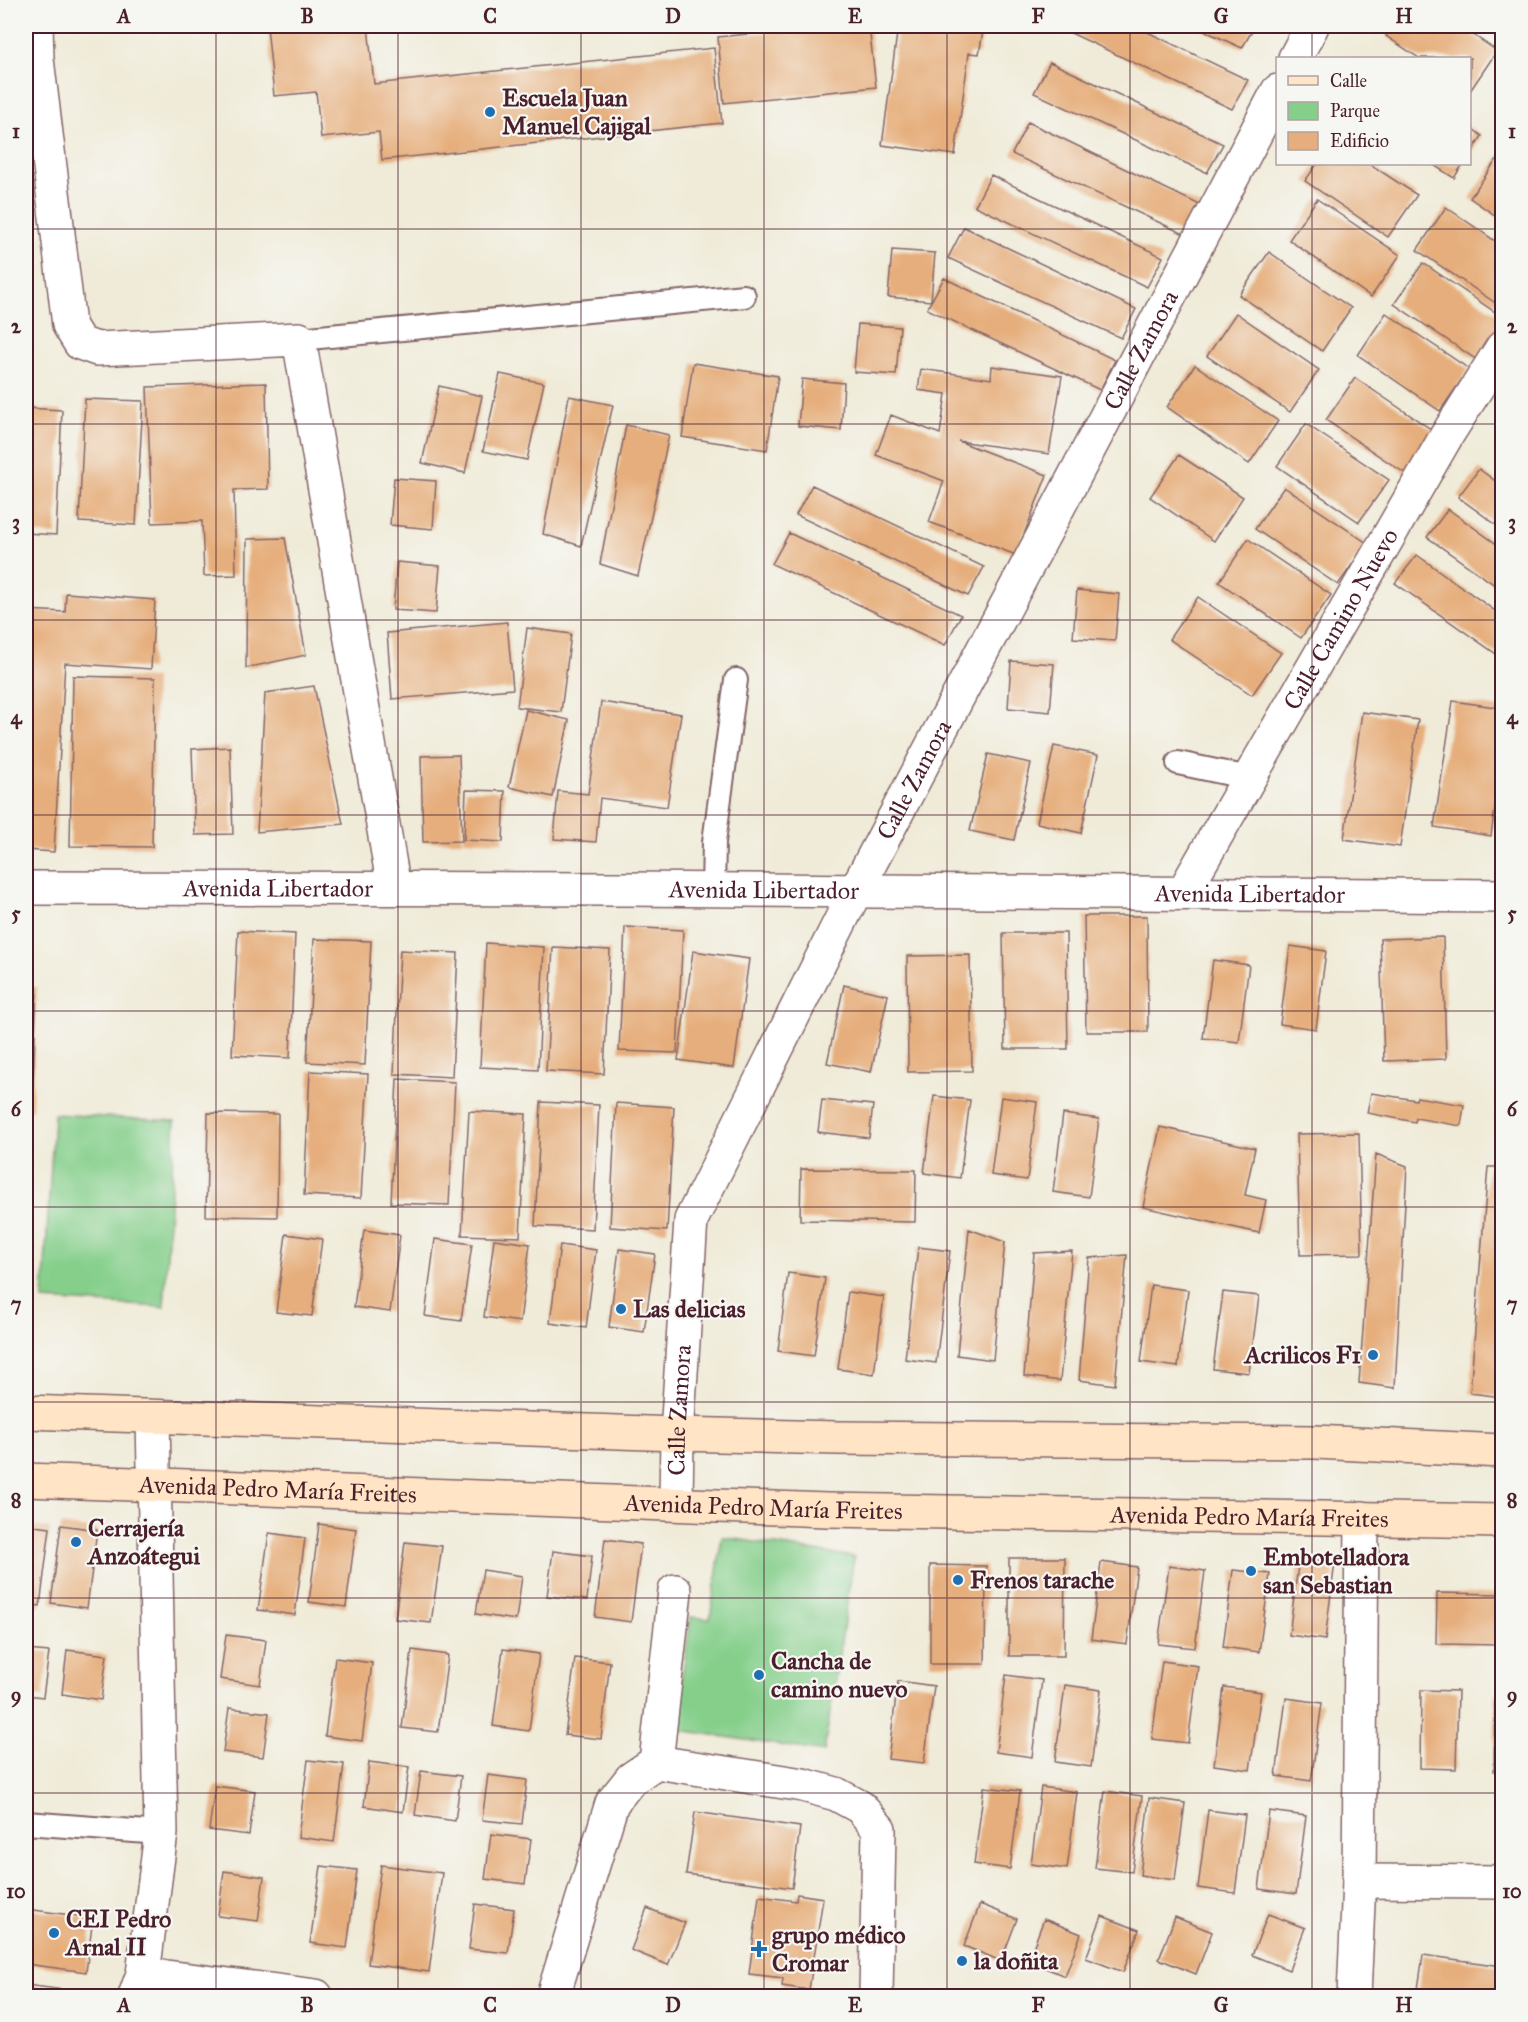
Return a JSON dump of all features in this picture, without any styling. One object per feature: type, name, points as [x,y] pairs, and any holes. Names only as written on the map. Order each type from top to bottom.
[{"type":"street","points":[[36,26],[37,59],[69,325],[80,343],[97,349],[299,339],[394,888]]},
{"type":"street","points":[[1296,57],[1312,26]]},
{"type":"street","name":"Calle Zamora","points":[[676,1503],[677,1434],[691,1220],[856,890],[1276,96]]},
{"type":"street","name":"Calle Camino Nuevo","points":[[1183,893],[1447,435],[1503,348]]},
{"type":"street","name":"Avenida Libertador","points":[[26,888],[856,890],[1503,896]]},
{"type":"street","points":[[26,1412],[677,1434],[1315,1442],[1503,1452]]},
{"type":"street","points":[[153,1417],[161,1833],[139,1985],[316,1996]]},
{"type":"street","name":"Avenida Pedro María Freites","points":[[26,1480],[839,1510],[1503,1521]]},
{"type":"street","points":[[1354,1996],[1359,1881],[1362,1518]]},
{"type":"street","points":[[656,1762],[675,1591]]},
{"type":"street","points":[[553,1996],[612,1803],[631,1779],[656,1762],[803,1785],[836,1794],[860,1807],[879,1829],[876,1996]]},
{"type":"street","points":[[1359,1881],[1503,1882]]},
{"type":"lane","points":[[299,339],[744,296]]},
{"type":"lane","points":[[713,890],[714,842],[736,681]]},
{"type":"lane","points":[[1178,763],[1249,778]]},
{"type":"lane","points":[[26,1823],[161,1833]]},
{"type":"green space","points":[[54,1114],[175,1121],[164,1307],[43,1300]]},
{"type":"green space","name":"Cancha de camino nuevo","points":[[722,1537],[854,1557],[824,1752],[674,1729],[691,1617],[710,1619]]},
{"type":"building","points":[[267,26],[368,26],[374,84],[714,48],[722,123],[382,160],[379,132],[321,138],[316,92],[274,96]]},
{"type":"building","points":[[830,26],[869,26],[876,87],[724,103],[718,37]]},
{"type":"building","points":[[898,26],[984,26],[979,54],[969,53],[955,155],[882,145]]},
{"type":"building","points":[[1061,26],[1135,26],[1248,80],[1232,109],[1060,28]]},
{"type":"building","points":[[1194,26],[1255,26],[1242,48]]},
{"type":"building","points":[[1393,26],[1460,26],[1497,51],[1471,90],[1471,57],[1418,57],[1386,36]]},
{"type":"building","points":[[1050,62],[1223,144],[1207,173],[1034,93]]},
{"type":"building","points":[[1028,122],[1200,205],[1184,234],[1012,154]]},
{"type":"building","points":[[1471,128],[1482,136],[1471,153]]},
{"type":"building","points":[[1499,156],[1502,159],[1502,220],[1470,198]]},
{"type":"building","points":[[1316,165],[1372,165],[1417,195],[1388,237],[1305,181]]},
{"type":"building","points":[[1434,165],[1462,165],[1454,178]]},
{"type":"building","points":[[991,175],[1163,257],[1147,287],[975,206]]},
{"type":"building","points":[[1317,199],[1400,255],[1371,297],[1289,240]]},
{"type":"building","points":[[1446,207],[1502,246],[1502,302],[1500,306],[1417,250]]},
{"type":"building","points":[[964,227],[1136,309],[1121,338],[948,258]]},
{"type":"building","points":[[892,250],[935,253],[931,301],[888,297]]},
{"type":"building","points":[[1269,252],[1351,308],[1322,351],[1239,295]]},
{"type":"building","points":[[1423,263],[1502,317],[1502,323],[1477,360],[1394,304]]},
{"type":"building","points":[[944,278],[1115,360],[1100,390],[927,309]]},
{"type":"building","points":[[1236,313],[1319,370],[1290,412],[1207,356]]},
{"type":"building","points":[[1386,313],[1469,369],[1440,411],[1358,355]]},
{"type":"building","points":[[858,324],[900,327],[896,375],[854,372]]},
{"type":"building","points":[[693,363],[778,376],[767,450],[682,437]]},
{"type":"building","points":[[1195,365],[1278,421],[1249,464],[1167,407]]},
{"type":"building","points":[[992,366],[1062,376],[1049,454],[958,441],[1047,475],[1016,555],[929,522],[944,481],[876,455],[891,415],[940,434],[946,394],[918,390],[921,369],[991,379]]},
{"type":"building","points":[[500,374],[544,383],[527,460],[483,451]]},
{"type":"building","points":[[1355,378],[1438,434],[1409,476],[1326,420]]},
{"type":"building","points":[[802,379],[844,383],[841,430],[798,426]]},
{"type":"building","points":[[266,383],[268,489],[234,490],[236,575],[204,576],[202,521],[152,523],[147,387]]},
{"type":"building","points":[[439,386],[482,396],[465,473],[422,463]]},
{"type":"building","points":[[569,396],[613,405],[581,546],[543,534]]},
{"type":"building","points":[[85,399],[143,401],[136,525],[79,522]]},
{"type":"building","points":[[26,408],[62,410],[56,535],[26,533]]},
{"type":"building","points":[[1306,424],[1389,480],[1359,522],[1277,466]]},
{"type":"building","points":[[626,425],[669,435],[638,576],[600,564]]},
{"type":"building","points":[[1179,455],[1243,497],[1214,541],[1150,497]]},
{"type":"building","points":[[1479,469],[1502,486],[1502,529],[1458,497]]},
{"type":"building","points":[[394,478],[436,481],[433,529],[390,525]]},
{"type":"building","points":[[812,485],[984,567],[968,596],[796,515]]},
{"type":"building","points":[[1284,487],[1367,543],[1338,585],[1255,529]]},
{"type":"building","points":[[1448,509],[1502,548],[1502,590],[1427,537]]},
{"type":"building","points":[[789,533],[961,615],[945,645],[772,564]]},
{"type":"building","points":[[285,538],[306,655],[246,668],[247,539]]},
{"type":"building","points":[[1248,539],[1331,595],[1301,638],[1219,582]]},
{"type":"building","points":[[1417,555],[1502,616],[1502,658],[1395,583]]},
{"type":"building","points":[[397,562],[440,566],[436,613],[393,610]]},
{"type":"building","points":[[1077,590],[1119,594],[1115,641],[1073,638]]},
{"type":"building","points":[[66,593],[155,600],[151,669],[65,663],[54,852],[26,850],[26,610],[65,612]]},
{"type":"building","points":[[1198,597],[1281,653],[1252,695],[1169,639]]},
{"type":"building","points":[[507,622],[513,689],[392,699],[387,633]]},
{"type":"building","points":[[527,628],[571,634],[561,712],[517,707]]},
{"type":"building","points":[[1011,661],[1054,664],[1050,712],[1008,708]]},
{"type":"building","points":[[73,676],[155,678],[152,847],[70,846]]},
{"type":"building","points":[[314,686],[343,824],[257,832],[265,693]]},
{"type":"building","points":[[1453,701],[1502,708],[1502,757],[1491,836],[1434,827]]},
{"type":"building","points":[[601,702],[681,714],[667,807],[600,798],[596,842],[554,839],[558,791],[588,794]]},
{"type":"building","points":[[526,710],[569,720],[553,797],[509,787]]},
{"type":"building","points":[[1362,712],[1418,720],[1400,847],[1344,839]]},
{"type":"building","points":[[1054,746],[1098,755],[1081,833],[1037,823]]},
{"type":"building","points":[[230,747],[233,834],[195,835],[192,749]]},
{"type":"building","points":[[988,754],[1031,763],[1014,840],[970,831]]},
{"type":"building","points":[[459,755],[462,841],[423,842],[421,756]]},
{"type":"building","points":[[466,790],[505,791],[503,842],[464,840]]},
{"type":"building","points":[[1084,916],[1147,916],[1148,1032],[1086,1032]]},
{"type":"building","points":[[625,927],[683,930],[677,1053],[619,1051]]},
{"type":"building","points":[[238,931],[295,934],[290,1058],[232,1055]]},
{"type":"building","points":[[1003,933],[1066,933],[1068,1049],[1005,1049]]},
{"type":"building","points":[[1443,937],[1446,1059],[1384,1061],[1380,939]]},
{"type":"building","points":[[314,939],[371,941],[365,1065],[307,1062]]},
{"type":"building","points":[[486,943],[544,947],[538,1070],[480,1067]]},
{"type":"building","points":[[1290,946],[1326,951],[1316,1029],[1280,1024]]},
{"type":"building","points":[[553,947],[610,950],[604,1074],[546,1071]]},
{"type":"building","points":[[400,950],[458,953],[452,1077],[394,1074]]},
{"type":"building","points":[[693,951],[749,959],[734,1068],[678,1060]]},
{"type":"building","points":[[970,955],[972,1071],[908,1072],[907,956]]},
{"type":"building","points":[[1213,960],[1249,965],[1239,1042],[1203,1038]]},
{"type":"building","points":[[844,985],[888,995],[871,1072],[827,1063]]},
{"type":"building","points":[[26,986],[37,987],[32,1110],[26,1110]]},
{"type":"building","points":[[310,1071],[368,1074],[361,1198],[304,1195]]},
{"type":"building","points":[[397,1079],[455,1082],[449,1205],[391,1203]]},
{"type":"building","points":[[1371,1093],[1416,1100],[1417,1097],[1464,1105],[1461,1126],[1416,1118],[1415,1122],[1367,1113]]},
{"type":"building","points":[[934,1096],[970,1100],[960,1178],[924,1173]]},
{"type":"building","points":[[1001,1097],[1037,1102],[1027,1180],[991,1175]]},
{"type":"building","points":[[822,1100],[873,1105],[869,1138],[818,1132]]},
{"type":"building","points":[[541,1102],[599,1105],[593,1229],[535,1226]]},
{"type":"building","points":[[616,1103],[674,1107],[667,1231],[610,1227]]},
{"type":"building","points":[[469,1111],[526,1114],[520,1237],[462,1235]]},
{"type":"building","points":[[208,1113],[278,1114],[277,1217],[206,1216]]},
{"type":"building","points":[[1063,1114],[1099,1119],[1089,1197],[1053,1192]]},
{"type":"building","points":[[1160,1127],[1255,1148],[1245,1195],[1266,1200],[1259,1233],[1143,1207]]},
{"type":"building","points":[[1359,1133],[1362,1254],[1300,1255],[1297,1134]]},
{"type":"building","points":[[1376,1154],[1407,1166],[1395,1388],[1359,1383]]},
{"type":"building","points":[[1488,1167],[1502,1167],[1502,1397],[1470,1393]]},
{"type":"building","points":[[801,1169],[916,1170],[915,1222],[800,1220]]},
{"type":"building","points":[[969,1229],[1005,1242],[993,1360],[957,1355]]},
{"type":"building","points":[[364,1230],[400,1235],[390,1312],[354,1307]]},
{"type":"building","points":[[286,1234],[322,1239],[312,1316],[276,1312]]},
{"type":"building","points":[[435,1239],[472,1244],[461,1321],[425,1316]]},
{"type":"building","points":[[494,1239],[530,1244],[520,1322],[484,1317]]},
{"type":"building","points":[[560,1245],[596,1250],[586,1328],[550,1323]]},
{"type":"building","points":[[918,1247],[950,1251],[936,1363],[905,1359]]},
{"type":"building","points":[[619,1249],[655,1254],[644,1332],[609,1327]]},
{"type":"building","points":[[1072,1251],[1060,1381],[1024,1376],[1034,1253]]},
{"type":"building","points":[[1127,1255],[1115,1385],[1079,1380],[1089,1258]]},
{"type":"building","points":[[788,1273],[825,1278],[814,1356],[778,1351]]},
{"type":"building","points":[[1151,1285],[1188,1290],[1178,1367],[1141,1362]]},
{"type":"building","points":[[848,1292],[884,1297],[874,1374],[838,1369]]},
{"type":"building","points":[[1223,1292],[1259,1296],[1249,1373],[1213,1369]]},
{"type":"building","points":[[319,1524],[356,1529],[346,1607],[309,1602]]},
{"type":"building","points":[[26,1525],[50,1528],[40,1606],[26,1604]]},
{"type":"building","points":[[61,1525],[97,1530],[87,1608],[51,1603]]},
{"type":"building","points":[[269,1533],[305,1538],[295,1615],[258,1610]]},
{"type":"building","points":[[605,1539],[641,1544],[631,1622],[595,1617]]},
{"type":"building","points":[[405,1542],[442,1546],[431,1623],[395,1619]]},
{"type":"building","points":[[553,1551],[592,1556],[587,1600],[547,1596]]},
{"type":"building","points":[[1009,1558],[1065,1558],[1064,1656],[1009,1656]]},
{"type":"building","points":[[1299,1558],[1335,1562],[1325,1640],[1289,1635]]},
{"type":"building","points":[[1101,1562],[1137,1567],[1127,1644],[1091,1639]]},
{"type":"building","points":[[930,1565],[986,1566],[985,1664],[930,1664]]},
{"type":"building","points":[[1169,1566],[1205,1571],[1195,1648],[1158,1644]]},
{"type":"building","points":[[483,1570],[522,1576],[516,1620],[476,1614]]},
{"type":"building","points":[[1233,1570],[1270,1574],[1259,1652],[1223,1647]]},
{"type":"building","points":[[1437,1593],[1502,1594],[1502,1645],[1436,1644]]},
{"type":"building","points":[[226,1635],[266,1640],[260,1685],[220,1679]]},
{"type":"building","points":[[503,1649],[539,1654],[529,1731],[493,1726]]},
{"type":"building","points":[[26,1650],[49,1652],[43,1697],[26,1695]]},
{"type":"building","points":[[67,1650],[107,1655],[101,1700],[62,1694]]},
{"type":"building","points":[[412,1650],[448,1655],[438,1732],[402,1728]]},
{"type":"building","points":[[335,1658],[372,1663],[362,1741],[325,1736]]},
{"type":"building","points":[[575,1658],[610,1662],[601,1739],[565,1735]]},
{"type":"building","points":[[1162,1661],[1198,1666],[1188,1743],[1152,1739]]},
{"type":"building","points":[[1006,1675],[1042,1680],[1032,1757],[996,1752]]},
{"type":"building","points":[[898,1681],[934,1686],[924,1763],[888,1759]]},
{"type":"building","points":[[1065,1685],[1101,1690],[1091,1767],[1055,1762]]},
{"type":"building","points":[[1224,1687],[1261,1692],[1250,1770],[1214,1765]]},
{"type":"building","points":[[1421,1690],[1458,1691],[1456,1769],[1420,1768]]},
{"type":"building","points":[[1495,1693],[1502,1693],[1502,1772],[1494,1771]]},
{"type":"building","points":[[1286,1698],[1322,1703],[1311,1781],[1276,1776]]},
{"type":"building","points":[[229,1708],[269,1713],[263,1757],[223,1752]]},
{"type":"building","points":[[308,1760],[344,1764],[334,1842],[298,1837]]},
{"type":"building","points":[[369,1762],[409,1767],[403,1812],[364,1806]]},
{"type":"building","points":[[421,1771],[461,1776],[455,1821],[415,1815]]},
{"type":"building","points":[[488,1775],[527,1780],[522,1824],[482,1820]]},
{"type":"building","points":[[215,1786],[255,1791],[249,1835],[209,1830]]},
{"type":"building","points":[[984,1787],[1020,1791],[1010,1869],[974,1864]]},
{"type":"building","points":[[1041,1787],[1077,1792],[1067,1869],[1031,1864]]},
{"type":"building","points":[[1105,1791],[1142,1796],[1132,1872],[1095,1868]]},
{"type":"building","points":[[1149,1798],[1185,1803],[1175,1880],[1140,1875]]},
{"type":"building","points":[[1208,1810],[1245,1815],[1235,1893],[1198,1888]]},
{"type":"building","points":[[1269,1811],[1306,1816],[1296,1894],[1259,1889]]},
{"type":"building","points":[[695,1812],[800,1827],[792,1888],[686,1874]]},
{"type":"building","points":[[491,1834],[531,1839],[525,1884],[485,1879]]},
{"type":"building","points":[[381,1865],[442,1873],[429,1972],[368,1964]]},
{"type":"building","points":[[321,1866],[357,1870],[347,1948],[310,1943]]},
{"type":"building","points":[[224,1871],[264,1877],[258,1921],[218,1916]]},
{"type":"building","points":[[797,1894],[823,1898],[809,1990],[782,1986],[783,1978],[749,1974],[759,1896],[796,1901]]},
{"type":"building","points":[[475,1904],[514,1909],[508,1953],[469,1949]]},
{"type":"building","points":[[980,1904],[1017,1919],[1001,1961],[964,1946]]},
{"type":"building","points":[[647,1908],[685,1923],[668,1965],[631,1950]]},
{"type":"building","points":[[26,1909],[93,1918],[86,1972],[26,1964]]},
{"type":"building","points":[[1268,1914],[1305,1928],[1289,1970],[1252,1955]]},
{"type":"building","points":[[1102,1916],[1139,1930],[1123,1972],[1086,1958]]},
{"type":"building","points":[[1175,1917],[1212,1932],[1196,1974],[1159,1959]]},
{"type":"building","points":[[1044,1919],[1081,1934],[1065,1976],[1028,1961]]},
{"type":"building","points":[[1423,1955],[1502,1966],[1502,1996],[1417,1996]]},
{"type":"building","points":[[26,1985],[96,1994],[95,1996],[26,1996]]},
{"type":"place","name":"Escuela Juan Manuel Cajigal","points":[[490,112]]},
{"type":"place","name":"Las delicias","points":[[621,1309]]},
{"type":"place","name":"Acrilicos F1","points":[[1373,1355]]},
{"type":"place","name":"Cerrajería Anzoátegui","points":[[76,1542]]},
{"type":"place","name":"Embotelladora san Sebastian","points":[[1251,1571]]},
{"type":"place","name":"Frenos tarache","points":[[958,1580]]},
{"type":"place","name":"Cancha de camino nuevo","points":[[759,1675]]},
{"type":"place","name":"CEI Pedro Arnal II","points":[[54,1933]]},
{"type":"place","name":"grupo médico Cromar","points":[[759,1949]]},
{"type":"place","name":"la doñita","points":[[962,1961]]}]
